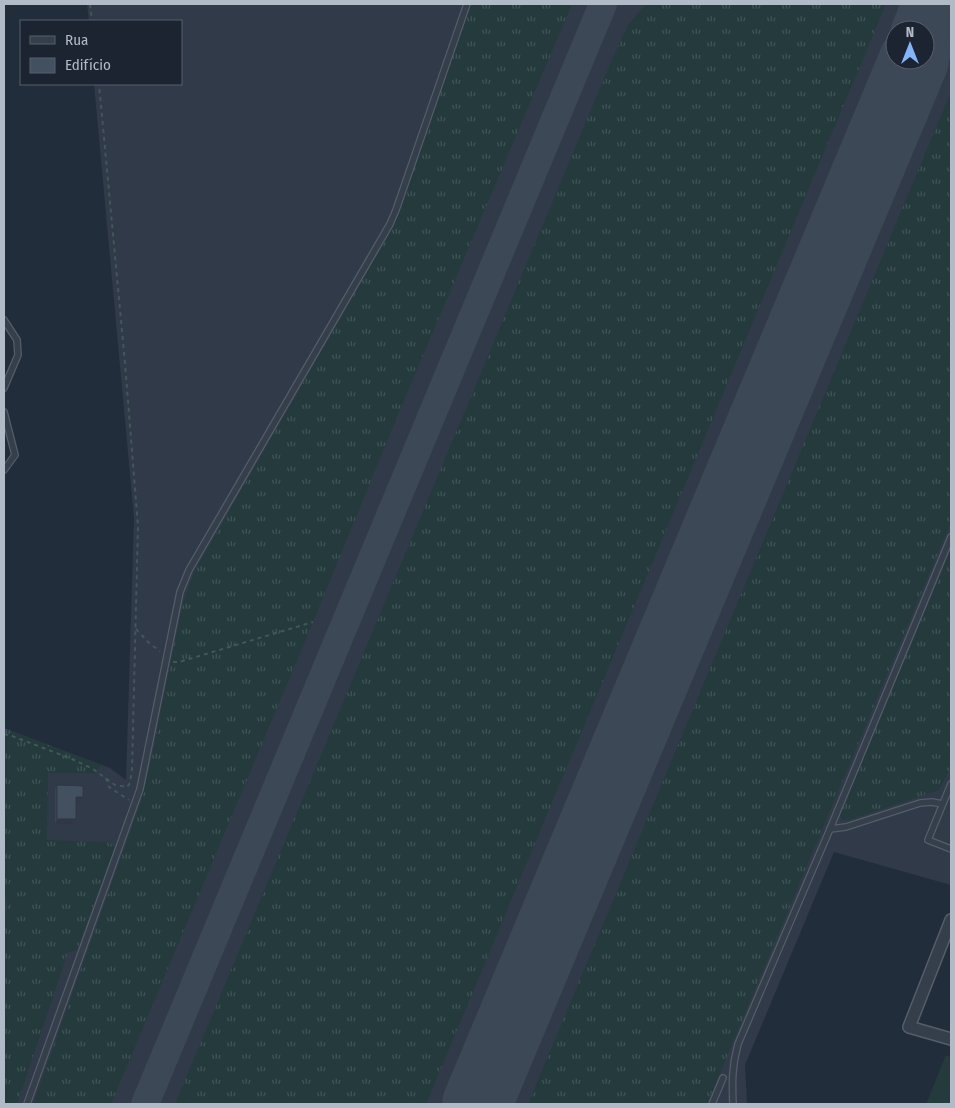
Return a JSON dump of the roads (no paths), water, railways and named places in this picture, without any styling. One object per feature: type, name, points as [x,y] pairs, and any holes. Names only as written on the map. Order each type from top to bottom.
[{"type":"street","points":[[951,920],[909,1027],[951,1039]]},
{"type":"lane","points":[[27,1104],[140,789],[180,592],[189,570],[390,224],[467,4]]},
{"type":"lane","points":[[4,320],[17,340],[18,356],[4,388]]},
{"type":"lane","points":[[4,412],[16,455],[4,470]]},
{"type":"lane","points":[[733,1104],[732,1072],[738,1044],[830,829],[951,537]]},
{"type":"lane","points":[[951,784],[928,840],[951,849]]},
{"type":"lane","points":[[830,829],[846,827],[920,803],[932,802],[942,804]]},
{"type":"lane","points":[[712,1104],[723,1078]]}]
